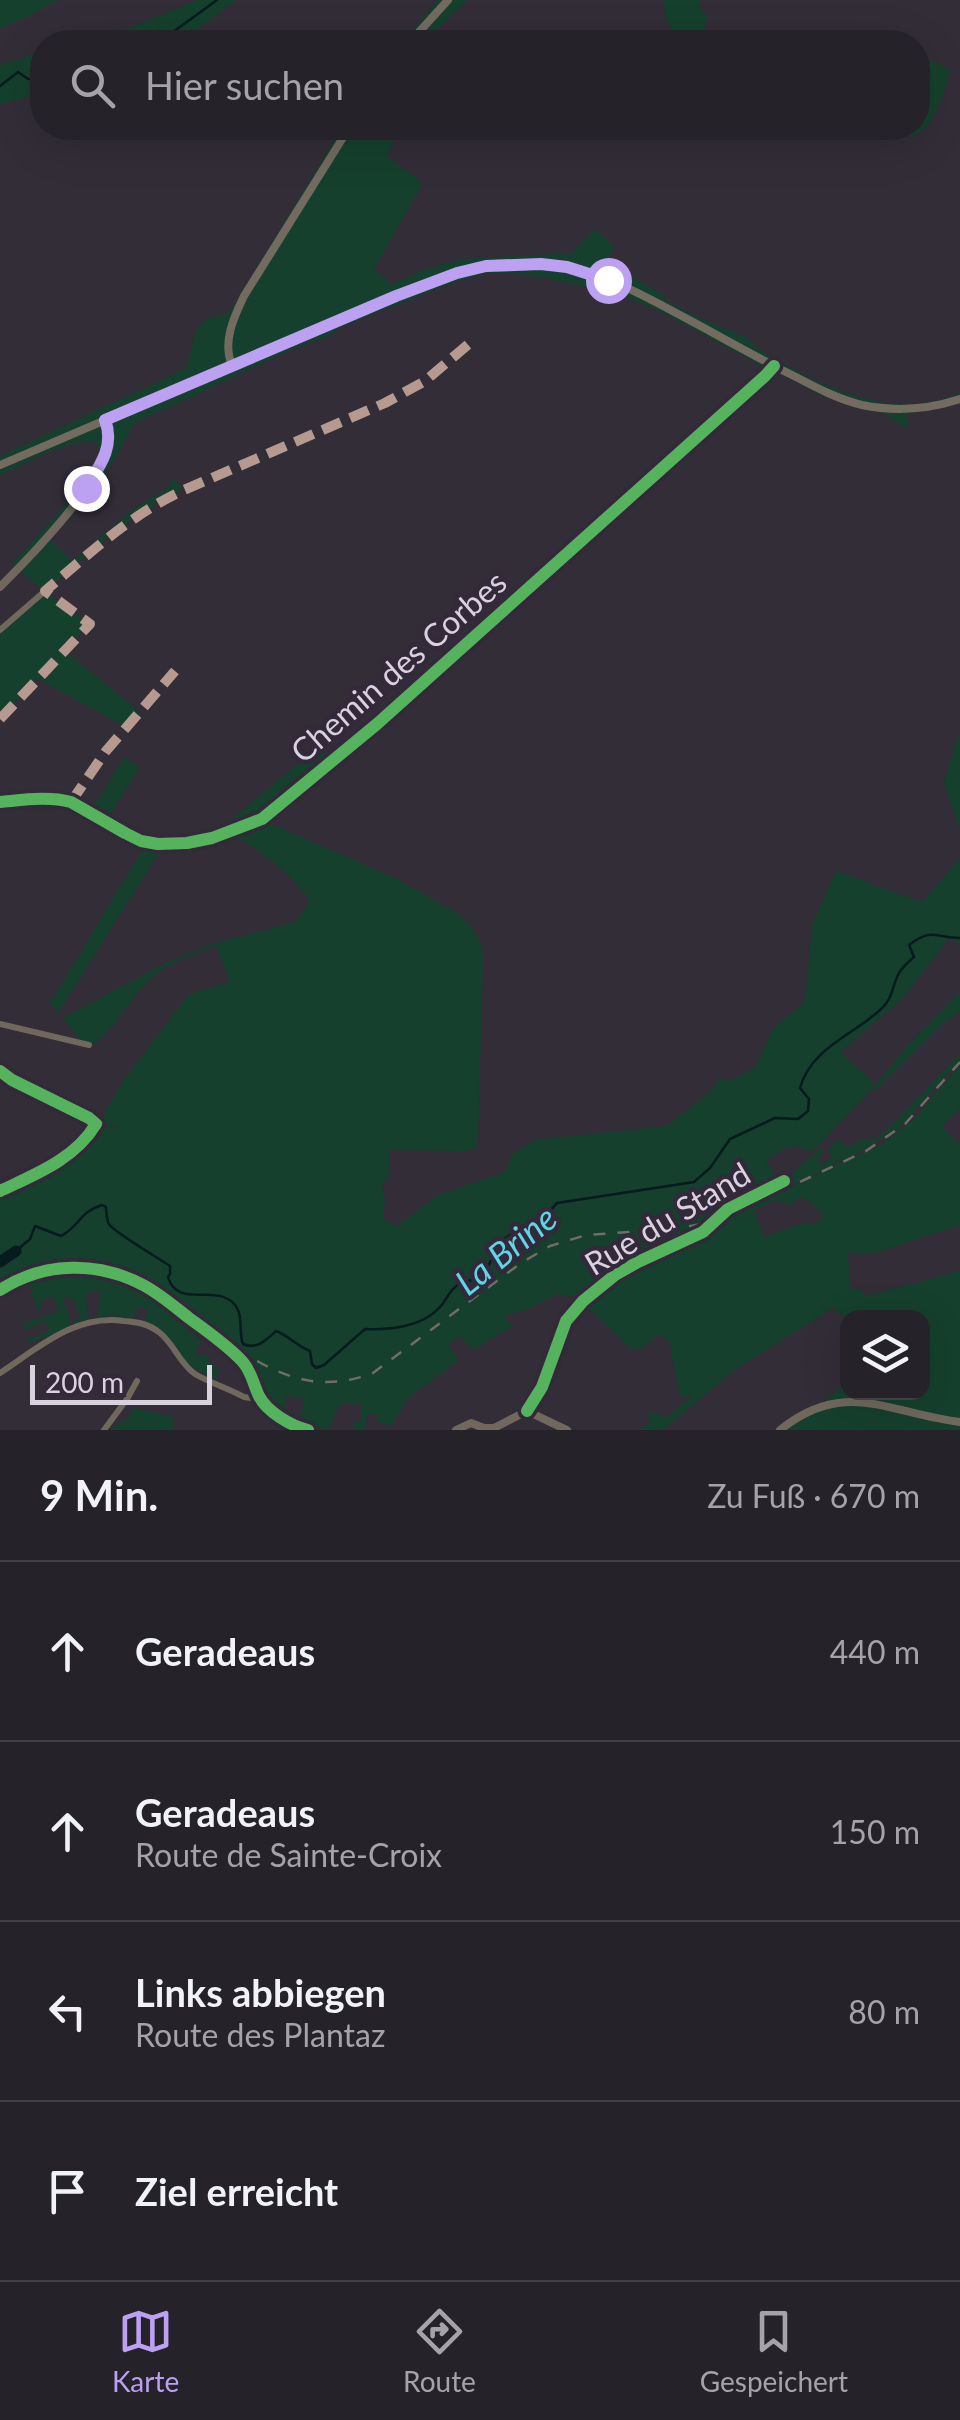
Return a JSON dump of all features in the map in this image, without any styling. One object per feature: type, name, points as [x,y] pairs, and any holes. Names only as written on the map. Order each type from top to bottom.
[{"type":"main road","points":[[421,30],[448,0]]},
{"type":"main road","points":[[232,365],[228,356],[233,319],[244,296],[342,140]]},
{"type":"main road","points":[[0,465],[442,278],[486,266],[541,264],[586,272],[628,288],[824,391],[860,404],[909,408],[960,398]]},
{"type":"street","name":"Chemin des Corbes","points":[[0,802],[70,802],[141,841],[158,844],[212,838],[262,820],[377,724],[774,366]]},
{"type":"street","points":[[0,587],[62,518],[99,467],[110,440],[105,420]]},
{"type":"street","points":[[0,630],[45,591]]},
{"type":"street","points":[[0,1024],[89,1045]]},
{"type":"street","points":[[0,1071],[96,1124],[68,1156],[0,1191]]},
{"type":"street","name":"Rue du Stand","points":[[527,1411],[542,1387],[566,1321],[583,1300],[638,1262],[704,1232],[728,1209],[784,1181]]},
{"type":"street","points":[[0,1290],[31,1274],[62,1268],[120,1274],[149,1288],[229,1349],[249,1370],[259,1396],[272,1411],[308,1430]]},
{"type":"street","points":[[0,1373],[70,1328],[111,1319],[144,1323],[162,1335],[196,1374],[244,1397],[259,1396]]},
{"type":"street","points":[[104,1430],[136,1381]]},
{"type":"street","points":[[780,1430],[817,1407],[840,1402],[867,1402],[960,1422]]},
{"type":"street","points":[[456,1430],[471,1423],[484,1429],[494,1428],[527,1411],[568,1430]]},
{"type":"green space","points":[[0,0],[58,0],[0,28]]},
{"type":"green space","points":[[197,0],[236,0],[196,30],[119,30]]},
{"type":"green space","points":[[438,0],[467,0],[436,30],[413,30]]},
{"type":"green space","points":[[664,0],[701,0],[699,8],[708,16],[706,30],[671,30]]},
{"type":"green space","points":[[30,55],[30,97],[0,104],[0,65]]},
{"type":"green space","points":[[930,61],[950,70],[930,122]]},
{"type":"green space","points":[[335,140],[393,140],[387,156],[423,183],[374,269],[392,284],[460,259],[572,253],[595,229],[614,246],[607,264],[664,295],[663,299],[748,338],[769,356],[833,388],[896,403],[939,400],[960,393],[960,403],[907,414],[907,429],[884,413],[822,396],[781,374],[765,376],[755,362],[657,310],[618,294],[545,278],[489,273],[458,281],[341,327],[327,337],[134,423],[88,497],[50,540],[73,561],[136,507],[167,489],[174,478],[183,490],[128,522],[45,591],[12,564],[89,474],[97,460],[99,449],[95,442],[73,444],[0,475],[0,456],[185,369],[198,328],[231,310]]},
{"type":"green space","points":[[45,591],[90,624],[64,650],[140,712],[127,728],[37,678],[0,719],[0,630]]},
{"type":"green space","points":[[960,729],[960,830],[944,782]]},
{"type":"green space","points":[[318,747],[333,761],[262,820],[395,878],[457,913],[480,940],[483,956],[478,1143],[465,1151],[389,1150],[390,1177],[382,1183],[383,1218],[396,1227],[438,1195],[505,1172],[513,1154],[534,1140],[666,1126],[710,1092],[719,1078],[730,1081],[756,1066],[773,1028],[805,1002],[812,925],[836,871],[922,902],[960,858],[960,945],[951,936],[902,999],[840,1052],[874,1087],[906,1047],[960,992],[960,1011],[876,1090],[873,1088],[812,1152],[788,1147],[766,1162],[781,1183],[820,1148],[825,1151],[818,1159],[822,1164],[833,1157],[828,1149],[839,1139],[848,1148],[852,1143],[858,1146],[858,1140],[881,1136],[960,1054],[960,1060],[898,1129],[858,1153],[719,1220],[879,1146],[914,1119],[960,1065],[960,1107],[942,1127],[960,1145],[960,1225],[874,1253],[848,1251],[850,1289],[858,1288],[866,1296],[960,1271],[960,1430],[781,1430],[840,1388],[840,1400],[930,1400],[930,1310],[840,1313],[833,1308],[734,1370],[663,1430],[638,1430],[650,1420],[647,1415],[652,1412],[666,1417],[691,1397],[680,1397],[669,1341],[660,1334],[640,1349],[631,1349],[577,1297],[558,1294],[504,1316],[513,1326],[473,1350],[459,1335],[448,1345],[459,1360],[409,1397],[391,1426],[376,1420],[377,1414],[367,1414],[365,1430],[353,1430],[353,1423],[361,1420],[361,1403],[340,1403],[328,1430],[299,1424],[303,1398],[286,1396],[284,1415],[277,1411],[263,1396],[250,1361],[120,1274],[62,1267],[0,1290],[0,1194],[74,1155],[97,1126],[122,1129],[99,1122],[124,1080],[189,994],[230,982],[216,946],[157,973],[91,1046],[81,1041],[63,1018],[167,962],[216,943],[295,922],[308,898],[257,850],[220,829]],"holes":[[[801,1196],[824,1216],[815,1225],[793,1226],[764,1237],[754,1210],[776,1200],[790,1206]]]},
{"type":"green space","points":[[124,757],[140,767],[110,815],[94,806]]},
{"type":"green space","points":[[147,842],[158,844],[157,856],[58,1013],[49,1001]]},
{"type":"green space","points":[[83,1275],[120,1284],[148,1298],[201,1341],[195,1353],[200,1357],[204,1353],[220,1371],[214,1379],[189,1365],[162,1330],[145,1321],[148,1309],[138,1306],[134,1318],[96,1317],[101,1302],[99,1290],[85,1294],[89,1321],[74,1326],[74,1321],[81,1319],[73,1298],[65,1297],[69,1328],[30,1343],[27,1335],[31,1338],[49,1331],[45,1321],[26,1330],[23,1323],[58,1312],[59,1303],[51,1296],[40,1301],[39,1311],[28,1284]]},
{"type":"green space","points":[[134,1408],[173,1417],[174,1430],[110,1430]]},
{"type":"waterway","points":[[176,30],[217,0]]},
{"type":"waterway","points":[[0,86],[18,72],[30,79]]},
{"type":"waterway","name":"La Brine","points":[[16,1251],[30,1239],[35,1226],[61,1236],[89,1211],[102,1205],[112,1228],[170,1266],[168,1277],[173,1287],[189,1294],[218,1296],[235,1305],[243,1344],[257,1345],[276,1331],[310,1351],[316,1368],[365,1329],[405,1326],[432,1314],[456,1286],[481,1277],[505,1239],[541,1221],[557,1203],[694,1182],[710,1168],[730,1139],[775,1118],[798,1119],[808,1111],[809,1099],[800,1088],[805,1074],[823,1053],[884,1006],[899,972],[914,957],[909,945],[929,935],[960,938]]},
{"type":"waterway","name":"La Brine","points":[[0,1262],[16,1251]]},
{"type":"railway","points":[[0,1296],[59,1272],[109,1273],[154,1290],[276,1371],[321,1382],[373,1373],[521,1263],[550,1246],[586,1235],[703,1224],[866,1151],[905,1124],[960,1062]]},
{"type":"marked path","points":[[0,719],[90,624],[45,591],[111,536],[184,490],[385,403],[425,381],[471,342]]},
{"type":"marked path","points":[[71,802],[106,751],[175,671]]},
{"type":"cycle path","points":[[0,802],[71,802],[141,841],[158,844],[212,838],[262,819],[377,724],[774,366]]},
{"type":"cycle path","points":[[0,1071],[96,1124],[66,1156],[0,1191]]},
{"type":"cycle path","points":[[527,1411],[542,1387],[566,1321],[583,1301],[615,1275],[703,1232],[728,1209],[784,1181]]},
{"type":"cycle path","points":[[0,1290],[35,1274],[72,1268],[109,1272],[145,1286],[236,1355],[268,1408],[287,1422],[308,1430]]},
{"type":"route","points":[[86,488],[110,440],[105,420],[424,284],[486,266],[516,264],[567,267],[608,280]]}]
